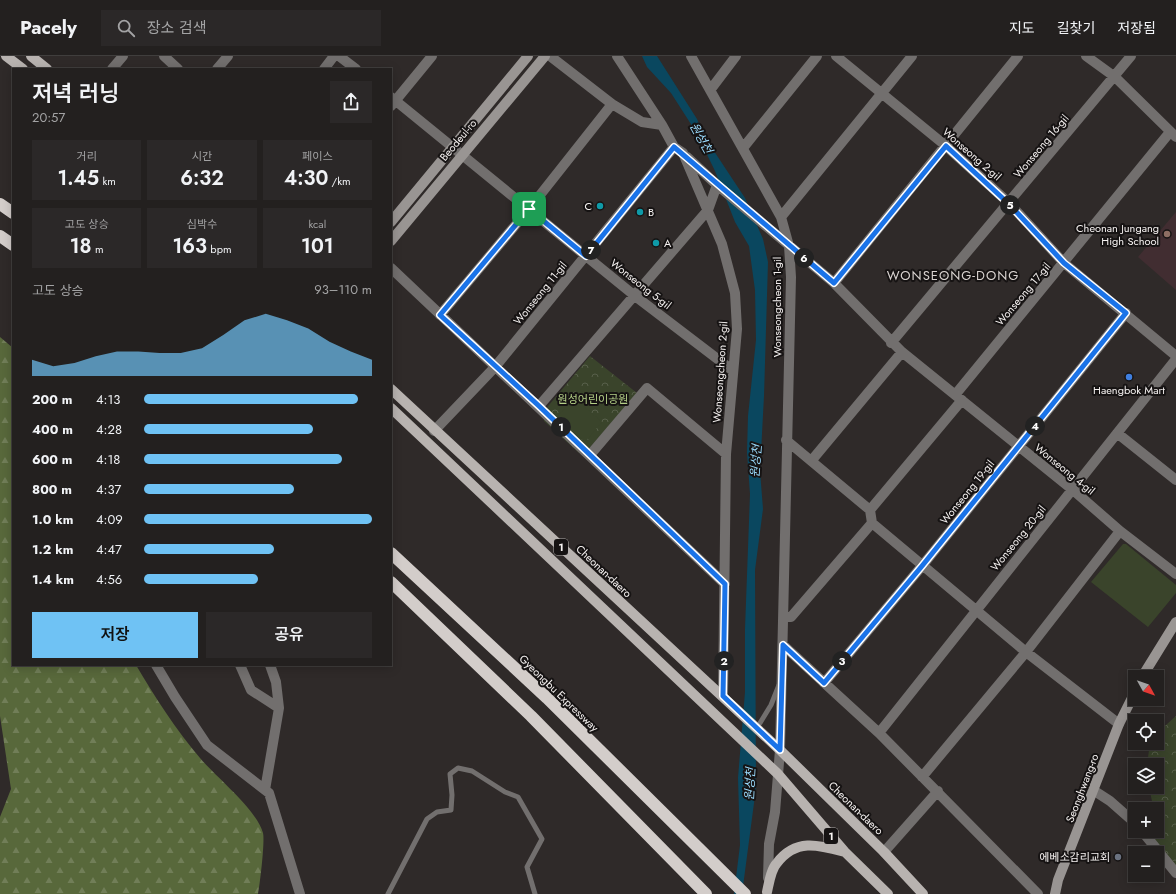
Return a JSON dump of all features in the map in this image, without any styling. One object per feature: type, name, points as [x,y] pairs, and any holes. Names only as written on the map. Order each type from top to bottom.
[{"type":"highway","points":[[0,204],[12,212]]},
{"type":"highway","points":[[0,236],[12,243]]},
{"type":"highway","name":"Gyeongbu Expressway","points":[[392,554],[547,698],[745,894]]},
{"type":"highway","points":[[392,583],[531,716],[702,890]]},
{"type":"main road","points":[[6,56],[22,68]]},
{"type":"main road","points":[[31,56],[46,68]]},
{"type":"main road","name":"Cheonan-daero","points":[[392,390],[434,431],[780,750],[884,852],[923,894]]},
{"type":"main road","name":"1","points":[[392,409],[778,774],[844,852],[888,894]]},
{"type":"main road","points":[[766,893],[776,863],[792,849],[810,844],[844,852]]},
{"type":"street","points":[[113,68],[123,56]]},
{"type":"street","points":[[164,56],[177,68]]},
{"type":"street","points":[[218,68],[228,56]]},
{"type":"street","points":[[325,68],[334,56]]},
{"type":"street","points":[[339,56],[355,68]]},
{"type":"street","points":[[393,101],[432,56]]},
{"type":"street","name":"Beodeul-ro","points":[[392,221],[528,56]]},
{"type":"street","name":"Beodeul-ro","points":[[392,240],[545,56]]},
{"type":"street","points":[[550,56],[612,104],[642,122],[662,124]]},
{"type":"street","points":[[616,56],[662,124],[674,147],[683,153]]},
{"type":"street","name":"Wonseongcheon 1-gil","points":[[691,56],[711,89],[781,217],[789,246],[791,277],[786,440],[784,616],[780,750],[769,844],[770,865],[766,893]]},
{"type":"street","points":[[711,89],[736,56]]},
{"type":"street","points":[[743,148],[817,56]]},
{"type":"street","name":"Wonseong 2-gil","points":[[836,56],[946,146],[1009,204],[1064,263],[1126,313],[1176,357]]},
{"type":"street","points":[[781,217],[882,95],[912,56]]},
{"type":"street","points":[[834,283],[1018,56]]},
{"type":"street","points":[[1086,56],[1115,77],[1173,134]]},
{"type":"street","name":"Wonseong 16-gil","points":[[891,343],[1009,204],[1131,56]]},
{"type":"street","name":"Wonseong 5-gil","points":[[393,101],[453,146],[635,296],[732,370]]},
{"type":"street","points":[[440,315],[529,209],[612,104]]},
{"type":"street","name":"Wonseong 17-gil","points":[[870,510],[1064,263],[1173,134]]},
{"type":"street","name":"Wonseong 11-gil","points":[[434,431],[495,367],[674,147]]},
{"type":"street","name":"Wonseong 4-gil","points":[[683,153],[717,185],[834,283],[891,343],[1073,490],[1120,531],[1176,574]]},
{"type":"street","name":"Wonseongcheon 2-gil","points":[[683,153],[722,244],[735,293],[737,330],[732,370],[726,454],[723,696]]},
{"type":"street","points":[[539,406],[708,210],[717,185]]},
{"type":"street","points":[[392,269],[495,367],[539,406],[725,584]]},
{"type":"street","name":"Wonseong 19-gil","points":[[824,683],[922,566],[1126,313]]},
{"type":"street","points":[[812,460],[902,352]]},
{"type":"street","name":"Wonseong 20-gil","points":[[879,733],[976,609],[1073,490],[1176,357]]},
{"type":"street","points":[[590,455],[646,388],[726,454]]},
{"type":"street","points":[[1117,433],[1176,480]]},
{"type":"street","points":[[786,440],[812,460],[870,510],[872,523],[922,566],[976,609],[1026,652],[1119,724]]},
{"type":"street","points":[[784,616],[791,617],[872,523]]},
{"type":"street","points":[[922,777],[1026,652],[1120,531]]},
{"type":"street","points":[[1146,670],[1176,622]]},
{"type":"street","points":[[783,645],[879,733],[922,777],[938,791],[1038,894]]},
{"type":"street","points":[[157,666],[174,697],[208,745],[269,793],[300,894]]},
{"type":"street","points":[[240,666],[250,690],[279,708]]},
{"type":"street","points":[[265,790],[279,708],[276,682],[270,666]]},
{"type":"street","name":"Seonghwang-ro","points":[[1055,894],[1093,790],[1119,724],[1128,706]]},
{"type":"street","points":[[1093,790],[1110,801],[1128,817]]},
{"type":"street","points":[[884,852],[938,791]]},
{"type":"street","points":[[1148,838],[1176,873]]},
{"type":"lane","points":[[760,724],[771,705],[782,677]]},
{"type":"lane","points":[[388,894],[427,819],[437,812],[451,810],[452,795],[450,774],[458,768],[472,771],[505,792],[518,797],[542,839],[527,866],[535,894]]},
{"type":"shaded area","name":"Cheonan Jungang High School","points":[[1176,212],[1176,290],[1138,257]]},
{"type":"green space","points":[[0,337],[12,347],[12,666],[137,666],[150,689],[191,748],[245,804],[259,824],[263,833],[263,844],[258,894],[0,894],[0,817],[11,789],[0,716]]},
{"type":"green space","name":"원성어린이공원","points":[[590,356],[637,393],[586,452],[579,453],[544,421],[544,411]]},
{"type":"green space","points":[[574,398],[602,422],[585,442],[557,417]]},
{"type":"green space","points":[[1123,544],[1126,544],[1176,585],[1176,593],[1148,627],[1091,582]]},
{"type":"green space","points":[[1176,716],[1176,867],[1164,854],[1164,846],[1158,846],[1154,838],[1164,838],[1164,802],[1152,802],[1150,794],[1164,794],[1164,758],[1148,758],[1149,750],[1164,750],[1164,727]]},
{"type":"water","name":"원성천","points":[[642,56],[657,56],[697,119],[704,136],[745,198],[763,239],[768,262],[760,471],[763,509],[755,570],[756,788],[742,894],[734,894],[740,845],[738,778],[745,692],[745,629],[750,494],[747,452],[748,416],[756,340],[755,290],[749,246],[735,222],[715,171],[696,132],[671,93],[647,67]]},
{"type":"place","name":"C","points":[[600,206]]},
{"type":"place","name":"B","points":[[640,212]]},
{"type":"place","name":"Cheonan Jungang High School","points":[[1167,234]]},
{"type":"place","name":"A","points":[[656,243]]},
{"type":"place","name":"Haengbok Mart","points":[[1129,377]]},
{"type":"place","name":"에베소감리교회","points":[[1118,857]]},
{"type":"district","name":"WONSEONG-DONG","points":[[953,275]]},
{"type":"route","points":[[946,146],[1009,204],[1064,263],[1126,313],[922,566],[824,683],[783,645],[780,750],[730,705],[723,696],[725,584],[539,406],[440,315],[529,209],[586,256],[674,147],[683,153],[717,185],[834,283],[946,146]]}]
